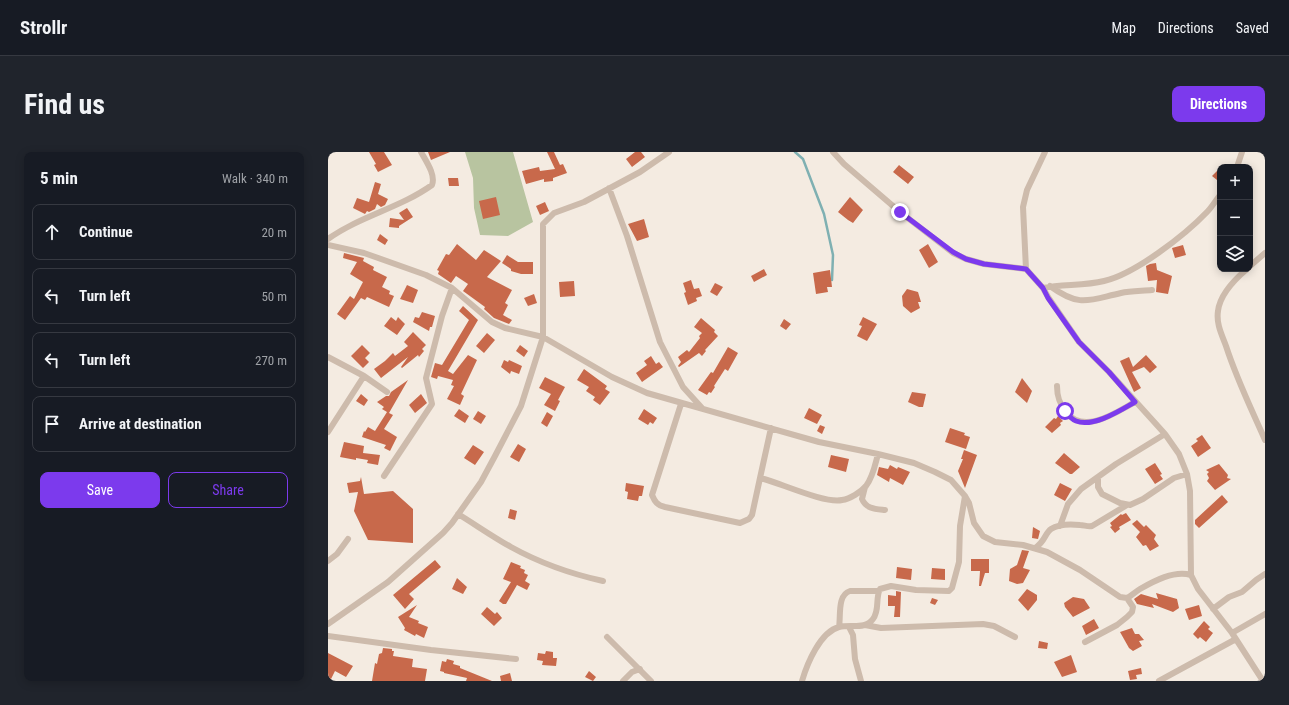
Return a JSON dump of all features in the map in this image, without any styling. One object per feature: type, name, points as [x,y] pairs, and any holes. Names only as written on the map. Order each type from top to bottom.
[{"type":"street","points":[[328,239],[351,225],[409,199],[432,185],[432,176],[421,152]]},
{"type":"street","points":[[328,624],[388,582],[444,533],[481,482],[521,406],[543,337],[543,224],[554,213],[584,202],[640,172],[669,152]]},
{"type":"street","points":[[833,152],[844,164],[900,212],[953,252],[966,259],[984,264],[1026,269]]},
{"type":"street","points":[[1045,152],[1027,190],[1023,207],[1026,269],[1043,288],[1048,298],[1079,342],[1109,372],[1165,434],[1179,454],[1187,474],[1190,491],[1191,575],[1198,589],[1232,633],[1263,681]]},
{"type":"street","points":[[1238,164],[1242,152]]},
{"type":"street","points":[[609,188],[627,236],[660,342],[683,386],[702,408]]},
{"type":"street","points":[[1043,288],[1050,286],[1093,284],[1117,278],[1127,273],[1159,252],[1199,220],[1217,199]]},
{"type":"street","points":[[328,245],[364,253],[426,275],[452,288],[492,322],[505,328],[543,337],[647,393],[681,404],[702,408],[819,442],[914,463],[951,480],[965,496],[969,503],[974,523],[983,536],[995,542],[1023,545],[1047,552],[1091,577],[1120,597],[1126,598],[1133,607],[1131,615],[1117,625],[1085,642]]},
{"type":"street","points":[[1253,263],[1265,253]]},
{"type":"street","points":[[1244,272],[1229,286],[1221,299],[1218,312],[1219,327],[1234,371],[1265,440]]},
{"type":"street","points":[[1050,286],[1063,295],[1080,301],[1100,299],[1121,293],[1152,290]]},
{"type":"street","points":[[384,476],[432,404],[426,378],[442,316],[452,288]]},
{"type":"street","points":[[328,357],[364,376],[387,392]]},
{"type":"street","points":[[328,432],[364,376]]},
{"type":"street","points":[[1057,386],[1060,402],[1070,417],[1085,423],[1100,420],[1135,402]]},
{"type":"street","points":[[681,404],[652,495],[654,501],[659,506],[740,523],[750,519],[771,428]]},
{"type":"street","points":[[1060,526],[1071,500],[1081,489],[1116,464],[1165,434]]},
{"type":"street","points":[[878,454],[862,499],[866,504],[873,508],[885,510]]},
{"type":"street","points":[[1035,548],[1042,543],[1049,530],[1060,526],[1092,526],[1127,505],[1143,499],[1174,478],[1187,474]]},
{"type":"street","points":[[1098,477],[1098,487],[1102,494],[1127,505]]},
{"type":"street","points":[[760,478],[825,499],[841,501],[859,492],[865,487]]},
{"type":"street","points":[[839,627],[842,601],[847,592],[879,591],[880,589],[890,586],[916,590],[949,591],[952,588],[959,562],[960,526],[965,496]]},
{"type":"street","points":[[458,514],[510,546],[542,562],[581,576],[603,581]]},
{"type":"street","points":[[328,561],[337,554],[348,539]]},
{"type":"street","points":[[1126,598],[1141,588],[1168,576],[1183,573],[1191,575]]},
{"type":"street","points":[[1213,609],[1229,597],[1242,592],[1265,574]]},
{"type":"street","points":[[865,625],[873,620],[877,613],[877,594],[879,591]]},
{"type":"street","points":[[1232,633],[1265,614]]},
{"type":"street","points":[[802,681],[817,646],[830,632],[839,627],[865,625],[881,628],[983,624],[994,626],[1015,637]]},
{"type":"street","points":[[850,627],[853,635],[855,659],[861,681]]},
{"type":"street","points":[[328,636],[431,650],[516,659]]},
{"type":"street","points":[[607,637],[651,681]]},
{"type":"street","points":[[1159,681],[1236,639]]},
{"type":"street","points":[[623,681],[632,672],[640,669]]},
{"type":"green space","points":[[465,152],[513,152],[533,222],[508,236],[480,235],[474,208],[473,178]]},
{"type":"building","points":[[369,152],[384,152],[392,165],[378,172],[374,165],[376,164]]},
{"type":"building","points":[[428,152],[450,152],[431,160]]},
{"type":"building","points":[[547,152],[554,152],[560,165],[563,164],[567,173],[553,178],[553,181],[544,182],[544,179],[526,184],[522,171],[539,167],[540,171],[555,169]]},
{"type":"building","points":[[635,152],[641,152],[645,157],[632,167],[626,159]]},
{"type":"building","points":[[899,165],[914,177],[908,184],[893,172]]},
{"type":"building","points":[[1217,171],[1217,180],[1212,176]]},
{"type":"building","points":[[448,178],[458,178],[459,186],[449,186]]},
{"type":"building","points":[[375,182],[381,184],[378,194],[388,199],[385,205],[381,207],[377,204],[375,209],[369,212],[367,211],[365,214],[353,208],[357,198],[369,202]]},
{"type":"building","points":[[496,197],[500,215],[483,219],[479,201]]},
{"type":"building","points":[[850,197],[863,210],[853,223],[838,212]]},
{"type":"building","points":[[545,202],[549,211],[540,215],[536,206]]},
{"type":"building","points":[[407,208],[413,217],[399,226],[399,228],[389,227],[390,218],[404,220],[399,213]]},
{"type":"building","points":[[644,219],[649,237],[637,241],[628,224]]},
{"type":"building","points":[[380,234],[388,240],[385,245],[377,240]]},
{"type":"building","points":[[457,244],[476,260],[484,250],[501,261],[487,277],[512,290],[505,303],[508,305],[503,315],[512,320],[509,324],[494,318],[484,309],[485,307],[463,291],[468,284],[456,276],[451,283],[438,274],[439,271],[437,270],[446,254],[449,255]]},
{"type":"building","points":[[928,244],[938,262],[929,268],[919,250]]},
{"type":"building","points":[[1183,245],[1186,255],[1175,258],[1172,248]]},
{"type":"building","points":[[344,253],[364,258],[363,261],[374,267],[373,270],[387,277],[382,287],[390,291],[389,294],[394,296],[389,307],[367,297],[365,300],[361,298],[345,320],[337,314],[350,296],[354,299],[363,282],[350,274],[357,262],[343,258]]},
{"type":"building","points":[[507,255],[518,262],[533,262],[533,274],[521,274],[511,271],[511,269],[502,263]]},
{"type":"building","points":[[1156,263],[1157,270],[1172,276],[1168,294],[1156,292],[1157,280],[1148,281],[1146,266]]},
{"type":"building","points":[[764,269],[767,275],[754,282],[751,276]]},
{"type":"building","points":[[830,270],[832,287],[827,287],[828,292],[816,294],[813,273]]},
{"type":"building","points":[[691,280],[694,289],[699,288],[702,296],[696,298],[697,301],[688,305],[684,293],[686,292],[683,283]]},
{"type":"building","points":[[574,281],[575,296],[560,297],[559,282]]},
{"type":"building","points":[[715,283],[723,287],[717,296],[710,292]]},
{"type":"building","points":[[407,285],[418,290],[413,303],[400,299]]},
{"type":"building","points":[[907,289],[918,292],[921,302],[918,302],[920,308],[911,313],[903,306],[902,296]]},
{"type":"building","points":[[534,294],[537,303],[528,306],[524,298]]},
{"type":"building","points":[[463,306],[478,320],[448,371],[453,374],[468,355],[477,360],[461,394],[464,396],[460,405],[447,399],[454,386],[451,385],[453,380],[438,376],[437,379],[431,377],[435,363],[442,365],[469,320],[459,311]]},
{"type":"building","points":[[422,312],[435,316],[432,327],[430,327],[429,331],[413,322],[415,317],[419,318]]},
{"type":"building","points":[[391,317],[396,321],[398,317],[405,324],[397,335],[384,326]]},
{"type":"building","points":[[863,317],[877,324],[867,341],[857,336],[862,326],[859,325]]},
{"type":"building","points":[[701,318],[715,330],[714,332],[718,336],[705,350],[706,351],[702,356],[699,353],[679,367],[678,366],[681,362],[678,357],[687,350],[689,352],[700,338],[699,336],[702,333],[694,327]]},
{"type":"building","points":[[784,319],[791,324],[786,330],[780,326]]},
{"type":"building","points":[[413,332],[426,345],[422,349],[424,351],[419,357],[418,355],[402,368],[401,367],[408,357],[381,378],[374,369],[393,353],[395,356],[408,346],[404,342]]},
{"type":"building","points":[[487,333],[495,340],[484,353],[476,346]]},
{"type":"building","points":[[362,345],[370,353],[365,358],[369,362],[363,368],[351,356]]},
{"type":"building","points":[[520,345],[528,351],[524,357],[516,351]]},
{"type":"building","points":[[728,347],[738,353],[728,371],[725,369],[711,393],[709,392],[707,395],[698,390],[711,372],[713,373]]},
{"type":"building","points":[[1146,355],[1157,367],[1150,373],[1144,367],[1132,372],[1141,388],[1134,392],[1120,361],[1129,357],[1133,367]]},
{"type":"building","points":[[651,356],[656,364],[659,362],[663,367],[642,382],[636,373],[647,365],[644,361]]},
{"type":"building","points":[[504,360],[508,362],[509,360],[522,366],[519,374],[511,371],[510,374],[501,367]]},
{"type":"building","points":[[584,369],[607,386],[605,389],[610,392],[600,405],[593,400],[595,397],[586,391],[589,387],[577,380]]},
{"type":"building","points":[[545,377],[565,387],[558,400],[560,401],[555,411],[544,405],[551,394],[539,388]]},
{"type":"building","points":[[1022,378],[1032,391],[1027,403],[1015,392]]},
{"type":"building","points":[[408,380],[389,413],[393,415],[384,429],[397,437],[390,451],[384,448],[386,445],[362,437],[364,431],[365,432],[368,427],[375,431],[387,412],[382,409],[384,407],[377,402],[386,396],[389,396],[391,392]]},
{"type":"building","points":[[912,392],[926,394],[923,407],[919,407],[908,402]]},
{"type":"building","points":[[361,394],[368,400],[364,406],[356,401]]},
{"type":"building","points":[[421,394],[427,403],[415,413],[409,405]]},
{"type":"building","points":[[809,408],[822,415],[817,424],[804,418]]},
{"type":"building","points":[[459,409],[469,416],[465,423],[454,416]]},
{"type":"building","points":[[644,409],[657,418],[653,424],[650,422],[648,425],[638,419]]},
{"type":"building","points":[[478,411],[486,416],[481,424],[473,419]]},
{"type":"building","points":[[547,412],[553,416],[547,427],[541,423]]},
{"type":"building","points":[[1058,416],[1063,421],[1060,423],[1061,425],[1052,433],[1045,427]]},
{"type":"building","points":[[820,425],[825,427],[822,434],[817,431]]},
{"type":"building","points":[[950,428],[965,433],[964,435],[970,437],[966,449],[945,442]]},
{"type":"building","points":[[1202,435],[1211,448],[1198,457],[1191,446],[1198,441],[1196,439]]},
{"type":"building","points":[[344,442],[364,446],[363,453],[380,455],[378,465],[367,463],[368,460],[356,458],[356,460],[340,457]]},
{"type":"building","points":[[518,444],[526,449],[519,462],[510,457]]},
{"type":"building","points":[[473,445],[484,452],[475,465],[464,458]]},
{"type":"building","points":[[964,450],[977,455],[965,488],[958,471],[963,459],[961,459]]},
{"type":"building","points":[[1064,453],[1080,467],[1072,474],[1055,463]]},
{"type":"building","points":[[831,455],[849,459],[846,472],[828,467]]},
{"type":"building","points":[[1155,463],[1162,474],[1160,475],[1163,479],[1155,484],[1145,469]]},
{"type":"building","points":[[1219,464],[1228,475],[1227,478],[1231,479],[1215,490],[1207,481],[1209,478],[1207,474],[1209,472],[1206,470]]},
{"type":"building","points":[[890,465],[897,469],[898,467],[910,472],[903,485],[890,478],[889,482],[877,475],[879,467],[888,469]]},
{"type":"building","points":[[361,477],[364,494],[393,491],[413,509],[413,543],[368,540],[354,511],[358,492],[349,493],[347,483],[360,481]]},
{"type":"building","points":[[626,483],[644,486],[642,496],[639,496],[638,501],[627,499],[628,492],[625,491]]},
{"type":"building","points":[[1060,483],[1072,489],[1065,501],[1054,495]]},
{"type":"building","points":[[1222,495],[1228,502],[1199,528],[1195,524],[1195,520]]},
{"type":"building","points":[[510,509],[517,511],[515,520],[508,518]]},
{"type":"building","points":[[1126,513],[1131,520],[1119,527],[1120,529],[1115,533],[1110,527],[1112,526],[1110,523],[1121,514]]},
{"type":"building","points":[[1137,520],[1144,527],[1146,525],[1156,535],[1154,539],[1159,546],[1150,551],[1146,545],[1143,546],[1136,537],[1140,532],[1132,524]]},
{"type":"building","points":[[1033,527],[1040,531],[1038,539],[1032,538]]},
{"type":"building","points":[[1022,550],[1029,551],[1023,568],[1030,570],[1023,583],[1017,584],[1009,581],[1010,569],[1017,565]]},
{"type":"building","points":[[971,559],[989,559],[989,573],[985,573],[981,586],[979,586],[980,571],[971,571]]},
{"type":"building","points":[[435,560],[441,567],[409,594],[414,599],[405,609],[393,595]]},
{"type":"building","points":[[511,562],[521,566],[520,568],[525,570],[524,573],[528,575],[525,581],[530,584],[527,590],[517,585],[506,604],[503,604],[499,601],[511,582],[503,579]]},
{"type":"building","points":[[897,567],[912,569],[911,580],[896,578]]},
{"type":"building","points":[[932,568],[945,569],[945,580],[931,579]]},
{"type":"building","points":[[457,578],[467,587],[463,594],[452,589]]},
{"type":"building","points":[[1027,589],[1037,595],[1037,600],[1028,611],[1018,600]]},
{"type":"building","points":[[896,591],[901,592],[900,617],[894,617],[895,606],[888,606],[888,595],[896,596]]},
{"type":"building","points":[[1156,593],[1177,599],[1179,608],[1173,612],[1152,604],[1154,608],[1137,604],[1134,599],[1141,594],[1158,599]]},
{"type":"building","points":[[1073,597],[1084,599],[1090,608],[1073,617],[1065,607],[1064,603]]},
{"type":"building","points":[[932,598],[938,600],[935,605],[930,603]]},
{"type":"building","points":[[417,605],[409,617],[428,627],[424,638],[416,634],[415,636],[404,630],[405,628],[398,617]]},
{"type":"building","points":[[1199,605],[1202,616],[1189,620],[1185,609]]},
{"type":"building","points":[[487,607],[495,614],[497,612],[502,618],[494,626],[481,614]]},
{"type":"building","points":[[1094,619],[1099,628],[1086,635],[1082,626]]},
{"type":"building","points":[[1204,621],[1210,627],[1208,629],[1213,633],[1206,642],[1200,637],[1198,639],[1193,634]]},
{"type":"building","points":[[1132,628],[1135,634],[1139,634],[1144,640],[1139,641],[1142,646],[1133,651],[1129,648],[1120,632]]},
{"type":"building","points":[[1039,641],[1048,643],[1047,649],[1038,648]]},
{"type":"building","points":[[383,648],[392,649],[392,651],[394,651],[393,656],[413,659],[412,667],[427,669],[425,681],[372,681],[375,663],[377,664],[379,654],[382,653]]},
{"type":"building","points":[[546,651],[553,652],[553,658],[557,658],[556,666],[542,665],[543,661],[537,660],[538,653],[545,654]]},
{"type":"building","points":[[328,653],[353,666],[346,677],[335,671],[330,681],[328,681]]},
{"type":"building","points":[[1071,655],[1077,672],[1062,677],[1054,662]]},
{"type":"building","points":[[447,659],[454,661],[453,664],[460,666],[460,668],[492,681],[466,681],[467,678],[444,673],[440,671],[442,661],[446,662]]},
{"type":"building","points":[[1141,668],[1142,674],[1136,675],[1137,679],[1130,680],[1128,671]]},
{"type":"building","points":[[589,671],[596,677],[593,681],[585,677]]},
{"type":"building","points":[[510,673],[512,681],[501,681],[500,676]]},
{"type":"waterway","points":[[795,152],[803,159],[824,214],[833,255],[832,280]]},
{"type":"route","points":[[900,212],[953,252],[966,259],[984,264],[1026,269],[1043,288],[1048,298],[1079,342],[1109,372],[1135,402],[1100,420],[1085,423],[1070,417],[1065,411]]}]
